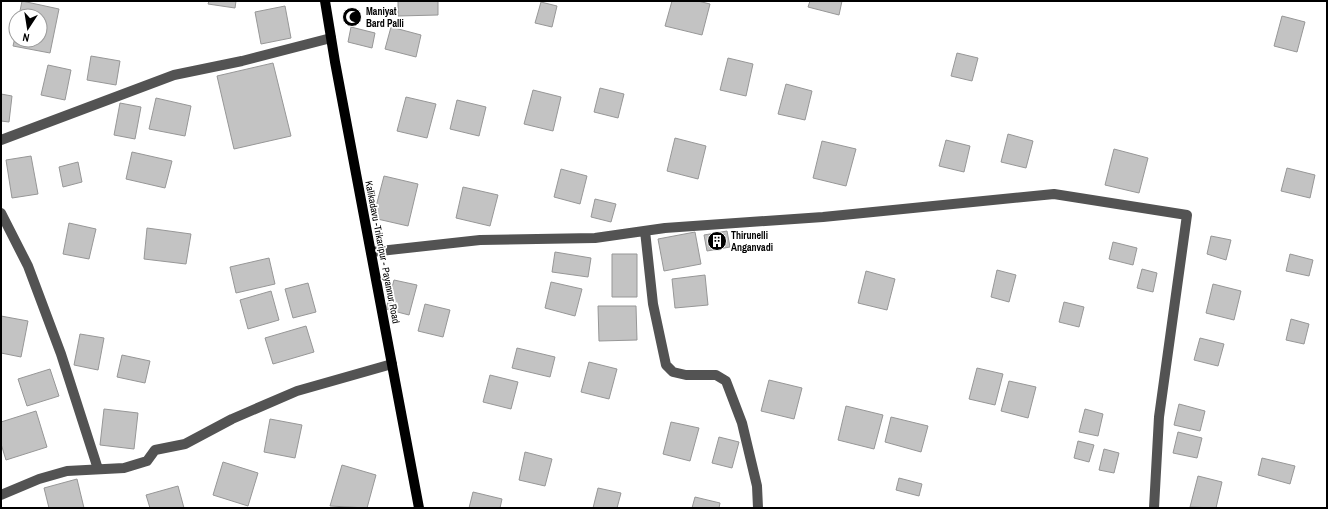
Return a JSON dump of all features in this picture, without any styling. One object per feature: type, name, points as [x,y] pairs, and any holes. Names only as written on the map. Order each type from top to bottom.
[{"type":"main road","name":"Kalikadavu -Trikaripur - Payannur Road","points":[[325,1],[419,508]]},
{"type":"street","points":[[1,140],[174,75],[242,61],[331,38]]},
{"type":"street","points":[[371,252],[480,240],[595,238],[729,222],[823,216],[1054,194],[1187,215],[1159,417],[1154,508]]},
{"type":"street","points":[[1,213],[28,266],[50,325],[98,469]]},
{"type":"street","points":[[645,231],[653,304],[666,365],[673,372],[686,375],[716,375],[726,381],[742,423],[757,486],[758,508]]},
{"type":"street","points":[[1,494],[67,470],[124,468],[147,461],[155,450],[185,444],[232,419],[296,390],[392,364]]},
{"type":"building","points":[[22,1],[59,9],[50,53],[24,48],[48,48],[48,8],[21,8]]},
{"type":"building","points":[[209,1],[236,1],[235,8],[208,4]]},
{"type":"building","points":[[398,1],[438,1],[438,15],[398,16]]},
{"type":"building","points":[[672,1],[698,1],[710,4],[702,35],[665,26]]},
{"type":"building","points":[[810,1],[842,1],[839,15],[808,7]]},
{"type":"building","points":[[541,2],[557,6],[552,27],[535,23]]},
{"type":"building","points":[[285,6],[291,38],[261,44],[255,12]]},
{"type":"building","points":[[1282,16],[1305,22],[1297,52],[1274,46]]},
{"type":"building","points":[[351,27],[375,33],[372,48],[348,42]]},
{"type":"building","points":[[391,27],[421,35],[416,57],[385,49]]},
{"type":"building","points":[[957,53],[978,58],[972,81],[951,76]]},
{"type":"building","points":[[91,56],[120,61],[116,85],[87,80]]},
{"type":"building","points":[[728,58],[753,64],[746,96],[720,90]]},
{"type":"building","points":[[273,63],[291,136],[234,149],[217,76]]},
{"type":"building","points":[[48,65],[71,70],[65,100],[41,95]]},
{"type":"building","points":[[786,84],[812,91],[805,120],[778,114]]},
{"type":"building","points":[[600,88],[624,94],[618,118],[594,112]]},
{"type":"building","points":[[533,90],[561,97],[553,131],[524,124]]},
{"type":"building","points":[[1,94],[12,96],[9,122],[1,121]]},
{"type":"building","points":[[406,97],[436,104],[427,138],[397,131]]},
{"type":"building","points":[[156,98],[191,106],[185,136],[149,129]]},
{"type":"building","points":[[457,100],[486,107],[479,136],[450,129]]},
{"type":"building","points":[[120,103],[141,107],[135,139],[114,135]]},
{"type":"building","points":[[1008,134],[1033,141],[1026,168],[1001,162]]},
{"type":"building","points":[[675,138],[706,146],[698,179],[667,171]]},
{"type":"building","points":[[946,140],[970,146],[964,172],[939,166]]},
{"type":"building","points":[[822,141],[856,149],[846,186],[813,178]]},
{"type":"building","points":[[1114,149],[1148,158],[1139,193],[1105,185]]},
{"type":"building","points":[[132,152],[172,161],[165,188],[126,179]]},
{"type":"building","points":[[31,156],[38,194],[12,198],[6,160]]},
{"type":"building","points":[[78,162],[82,182],[63,187],[59,167]]},
{"type":"building","points":[[1287,168],[1315,175],[1310,198],[1281,191]]},
{"type":"building","points":[[561,169],[587,176],[580,204],[554,197]]},
{"type":"building","points":[[384,176],[418,184],[408,226],[373,218]]},
{"type":"building","points":[[463,187],[498,195],[490,226],[456,218]]},
{"type":"building","points":[[595,199],[616,204],[611,222],[591,217]]},
{"type":"building","points":[[69,223],[96,229],[89,259],[63,254]]},
{"type":"building","points":[[147,228],[191,234],[186,264],[144,259]]},
{"type":"building","name":"Thirunelli Anganvadi","points":[[727,231],[730,247],[707,251],[704,235]]},
{"type":"building","points":[[695,232],[701,264],[664,271],[658,239]]},
{"type":"building","points":[[1211,236],[1231,240],[1226,260],[1207,254]]},
{"type":"building","points":[[1113,242],[1137,248],[1133,265],[1109,259]]},
{"type":"building","points":[[555,252],[591,258],[588,277],[552,272]]},
{"type":"building","points":[[612,254],[637,254],[637,297],[612,297]]},
{"type":"building","points":[[1290,254],[1313,260],[1309,276],[1286,271]]},
{"type":"building","points":[[269,258],[275,284],[236,293],[230,267]]},
{"type":"building","points":[[1142,269],[1157,273],[1153,292],[1137,288]]},
{"type":"building","points":[[997,270],[1016,275],[1009,302],[991,297]]},
{"type":"building","points":[[866,271],[895,279],[887,310],[858,303]]},
{"type":"building","points":[[705,275],[708,305],[675,308],[672,279]]},
{"type":"building","points":[[394,280],[417,285],[409,315],[386,309]]},
{"type":"building","points":[[551,282],[582,289],[575,316],[545,308]]},
{"type":"building","points":[[308,283],[316,312],[293,318],[285,289]]},
{"type":"building","points":[[1213,284],[1241,291],[1234,320],[1206,313]]},
{"type":"building","points":[[271,291],[279,320],[248,329],[240,300]]},
{"type":"building","points":[[1064,302],[1084,307],[1079,327],[1059,322]]},
{"type":"building","points":[[425,304],[450,310],[443,337],[418,331]]},
{"type":"building","points":[[598,306],[636,306],[637,340],[599,341]]},
{"type":"building","points":[[1,316],[28,321],[21,357],[1,353]]},
{"type":"building","points":[[1291,319],[1309,324],[1304,344],[1286,340]]},
{"type":"building","points":[[306,326],[314,352],[273,364],[265,338]]},
{"type":"building","points":[[80,334],[104,338],[98,370],[74,365]]},
{"type":"building","points":[[1200,338],[1224,344],[1218,366],[1194,360]]},
{"type":"building","points":[[517,348],[555,357],[550,377],[512,368]]},
{"type":"building","points":[[122,355],[150,361],[145,383],[117,377]]},
{"type":"building","points":[[589,362],[617,369],[609,399],[581,392]]},
{"type":"building","points":[[977,368],[1003,374],[995,405],[969,399]]},
{"type":"building","points":[[50,369],[59,396],[27,406],[18,379]]},
{"type":"building","points":[[490,375],[518,382],[511,409],[483,402]]},
{"type":"building","points":[[769,380],[802,388],[794,419],[761,411]]},
{"type":"building","points":[[1009,381],[1036,387],[1028,418],[1001,411]]},
{"type":"building","points":[[1179,404],[1205,411],[1200,431],[1174,425]]},
{"type":"building","points":[[846,406],[883,415],[874,449],[838,440]]},
{"type":"building","points":[[104,409],[138,413],[134,449],[100,445]]},
{"type":"building","points":[[1085,409],[1103,414],[1098,436],[1079,432]]},
{"type":"building","points":[[36,411],[47,447],[6,460],[1,444],[1,422]]},
{"type":"building","points":[[891,417],[928,426],[921,452],[885,442]]},
{"type":"building","points":[[270,419],[302,425],[295,458],[264,452]]},
{"type":"building","points":[[671,422],[699,428],[690,461],[663,454]]},
{"type":"building","points":[[1178,432],[1202,438],[1197,458],[1173,453]]},
{"type":"building","points":[[719,437],[739,442],[732,468],[712,463]]},
{"type":"building","points":[[1078,441],[1094,445],[1089,462],[1074,458]]},
{"type":"building","points":[[1104,449],[1119,453],[1114,473],[1099,470]]},
{"type":"building","points":[[525,452],[552,459],[545,486],[519,480]]},
{"type":"building","points":[[1262,458],[1295,466],[1290,484],[1258,475]]},
{"type":"building","points":[[223,462],[258,473],[248,506],[213,495]]},
{"type":"building","points":[[342,465],[376,475],[367,508],[330,506]]},
{"type":"building","points":[[1198,476],[1222,482],[1216,508],[1190,507]]},
{"type":"building","points":[[899,478],[922,484],[919,496],[896,490]]},
{"type":"building","points":[[77,479],[84,508],[49,508],[44,488]]},
{"type":"building","points":[[178,486],[184,508],[150,508],[146,495]]},
{"type":"building","points":[[598,488],[621,493],[617,508],[593,508]]},
{"type":"building","points":[[473,492],[502,499],[500,508],[469,508]]},
{"type":"building","points":[[695,497],[720,503],[719,508],[692,508]]},
{"type":"place","name":"Maniyat Bard Palli","points":[[352,17]]},
{"type":"place","name":"Thirunelli Anganvadi","points":[[717,241]]}]
